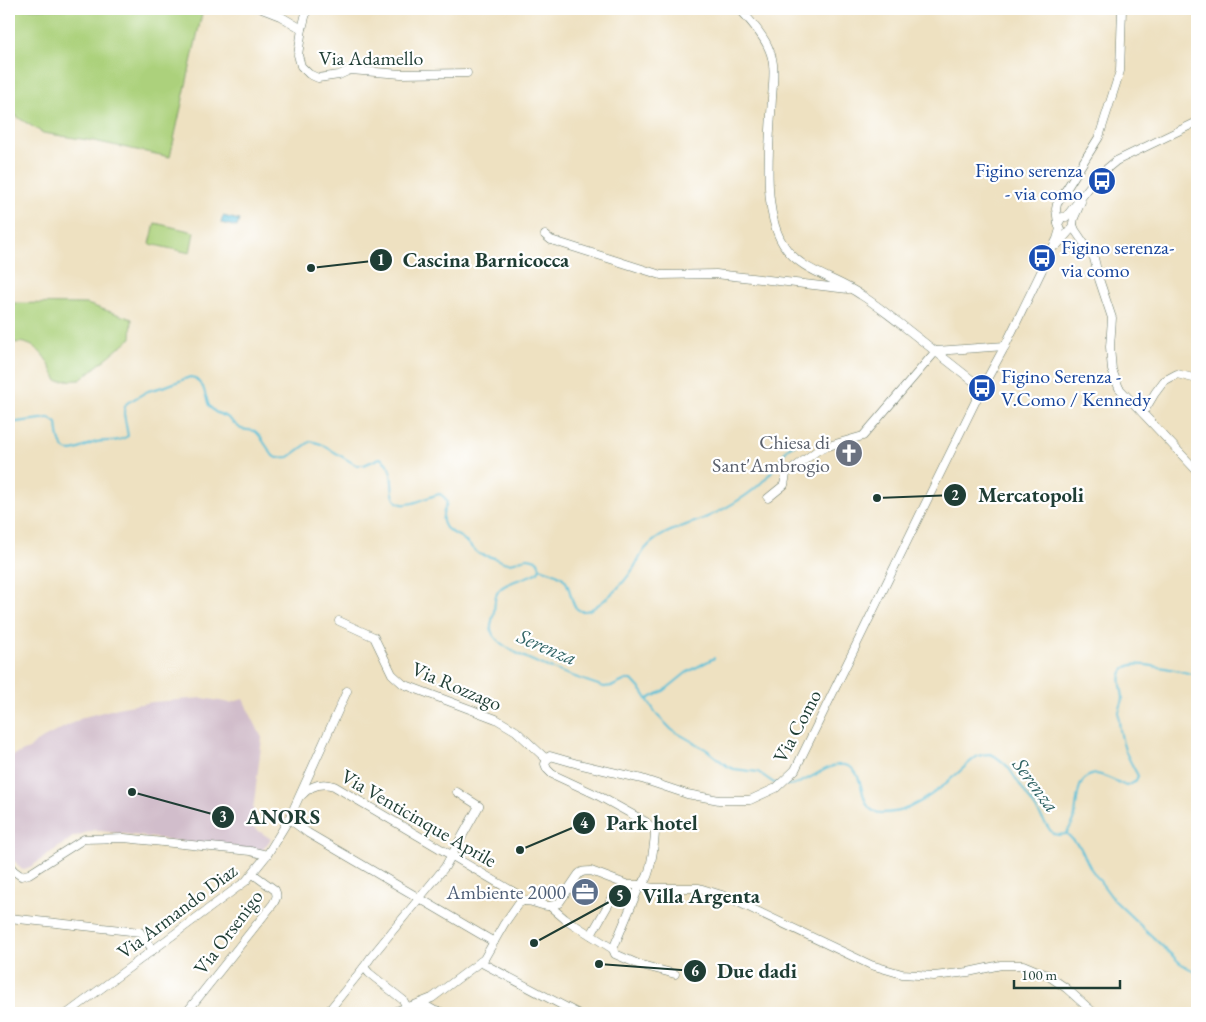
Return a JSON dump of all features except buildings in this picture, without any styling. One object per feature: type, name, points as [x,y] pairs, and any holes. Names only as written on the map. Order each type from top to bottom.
[{"type":"street","name":"Via Adamello","points":[[262,9],[280,16],[302,29],[298,55],[301,66],[309,74],[318,78],[339,75],[350,70],[401,74],[467,74]]},
{"type":"street","points":[[302,29],[307,9]]},
{"type":"street","points":[[740,9],[758,31],[769,49],[774,68],[768,178],[776,230],[782,242],[795,259],[806,267],[860,294],[982,388]]},
{"type":"street","points":[[1122,9],[1120,71],[1102,128],[1099,137],[1057,204],[1056,209],[1094,258],[1112,318],[1110,347],[1112,370],[1119,388],[1197,471]]},
{"type":"street","name":"Via Como","points":[[549,758],[550,756],[642,779],[687,794],[719,800],[750,800],[776,788],[795,770],[1057,239],[1075,215],[1088,189],[1105,169],[1116,161],[1197,122]]},
{"type":"street","points":[[545,235],[551,240],[661,275],[716,274],[853,290]]},
{"type":"street","points":[[768,498],[784,485],[786,474],[818,450],[863,436],[936,352],[1005,346]]},
{"type":"street","points":[[984,347],[997,361]]},
{"type":"street","points":[[1143,413],[1164,381],[1177,374],[1197,379]]},
{"type":"street","name":"Via Rozzago","points":[[339,621],[374,637],[392,674],[403,684],[496,719],[516,731],[544,757],[549,758]]},
{"type":"street","name":"Via Armando Diaz","points":[[68,1013],[253,874],[268,855],[289,819],[347,691]]},
{"type":"street","points":[[549,758],[545,764],[552,774],[597,795],[646,822],[655,830],[648,874],[640,885],[613,949]]},
{"type":"street","points":[[310,773],[334,786]]},
{"type":"street","name":"Via Venticinque Aprile","points":[[297,800],[304,792],[319,784],[334,786],[517,894],[523,901]]},
{"type":"street","points":[[327,1013],[445,867],[479,806],[457,792]]},
{"type":"street","points":[[289,819],[419,899],[494,942]]},
{"type":"street","points":[[9,865],[14,872],[21,876],[29,874],[84,839],[124,838],[250,851],[268,855]]},
{"type":"street","points":[[551,907],[559,902],[578,875],[583,872],[591,871],[633,886],[699,888],[725,896],[871,965],[902,974],[934,976],[1002,966],[1023,965],[1048,975],[1094,1013]]},
{"type":"street","name":"Via Orsenigo","points":[[186,1013],[276,899],[277,894],[275,890],[253,874]]},
{"type":"street","points":[[591,935],[610,900]]},
{"type":"street","points":[[390,1013],[432,998],[484,959],[504,924],[518,904],[523,901],[551,907],[565,919],[613,949],[615,954],[638,964],[675,974]]},
{"type":"street","points":[[9,918],[140,932],[153,950]]},
{"type":"street","points":[[480,962],[577,1013]]},
{"type":"street","points":[[364,967],[403,1000],[407,1007]]},
{"type":"street","points":[[420,1013],[421,1003]]},
{"type":"street","points":[[421,1003],[434,1011],[446,1013]]},
{"type":"shaded area","points":[[203,698],[230,703],[243,699],[262,738],[251,826],[271,839],[261,852],[94,830],[73,837],[32,866],[22,870],[9,855],[9,757],[29,749],[36,742],[84,717],[122,707],[153,702]]},
{"type":"green space","points":[[9,9],[203,9],[170,157],[94,141],[43,133],[9,112]]},
{"type":"green space","points":[[155,223],[194,232],[190,253],[150,244]]},
{"type":"green space","points":[[9,303],[87,304],[132,319],[131,338],[80,380],[57,381],[52,369],[37,349],[25,343],[9,343]]},
{"type":"water","points":[[223,216],[239,220],[237,227],[221,223]]},
{"type":"waterway","name":"Serenza","points":[[9,423],[49,418],[57,423],[60,441],[63,447],[69,451],[97,442],[119,440],[128,436],[124,414],[127,403],[148,391],[190,377],[195,378],[203,387],[209,406],[215,412],[227,417],[241,429],[255,431],[273,456],[277,458],[289,457],[311,441],[321,444],[356,465],[364,465],[380,458],[390,469],[394,497],[397,502],[411,504],[440,494],[447,503],[443,512],[443,521],[446,528],[462,538],[479,554],[507,563],[513,563],[525,558],[538,561],[540,568],[538,572],[500,589],[495,599],[491,629],[496,638],[506,647],[540,664],[604,687],[632,680],[642,691],[657,715],[672,730],[707,750],[727,766],[734,769],[758,772],[774,783],[778,783]]},
{"type":"waterway","points":[[540,568],[564,579],[576,608],[580,611],[590,610],[621,585],[651,543],[673,530],[705,518],[745,496],[767,477],[788,448],[806,441]]},
{"type":"waterway","points":[[648,699],[665,690],[686,673],[714,658]]},
{"type":"waterway","name":"Serenza","points":[[786,785],[802,781],[835,765],[843,765],[850,767],[859,778],[865,801],[869,807],[874,811],[882,813],[895,812],[920,802],[978,756],[990,754],[1008,767],[1052,833],[1058,835],[1066,834],[1074,820],[1078,792],[1084,780],[1096,774],[1126,786],[1135,782],[1138,776],[1125,748],[1120,727],[1119,711],[1123,698],[1120,679],[1126,667],[1138,664],[1197,675]]},
{"type":"waterway","points":[[1067,834],[1080,847],[1091,869],[1114,900],[1180,963],[1197,973]]},
{"type":"place","name":"Figino serenza - via como","points":[[1102,181]]},
{"type":"place","name":"Figino serenza- via como","points":[[1042,258]]},
{"type":"place","name":"Cascina Barnicocca","points":[[311,268]]},
{"type":"place","name":"Figino Serenza - V.Como / Kennedy","points":[[982,388]]},
{"type":"place","name":"Chiesa di Sant'Ambrogio","points":[[849,453]]},
{"type":"place","name":"Mercatopoli","points":[[877,498]]},
{"type":"place","name":"ANORS","points":[[132,792]]},
{"type":"place","name":"Park hotel","points":[[520,850]]},
{"type":"place","name":"Ambiente 2000","points":[[585,892]]},
{"type":"place","name":"Villa Argenta","points":[[534,943]]},
{"type":"place","name":"Due dadi","points":[[599,964]]}]
